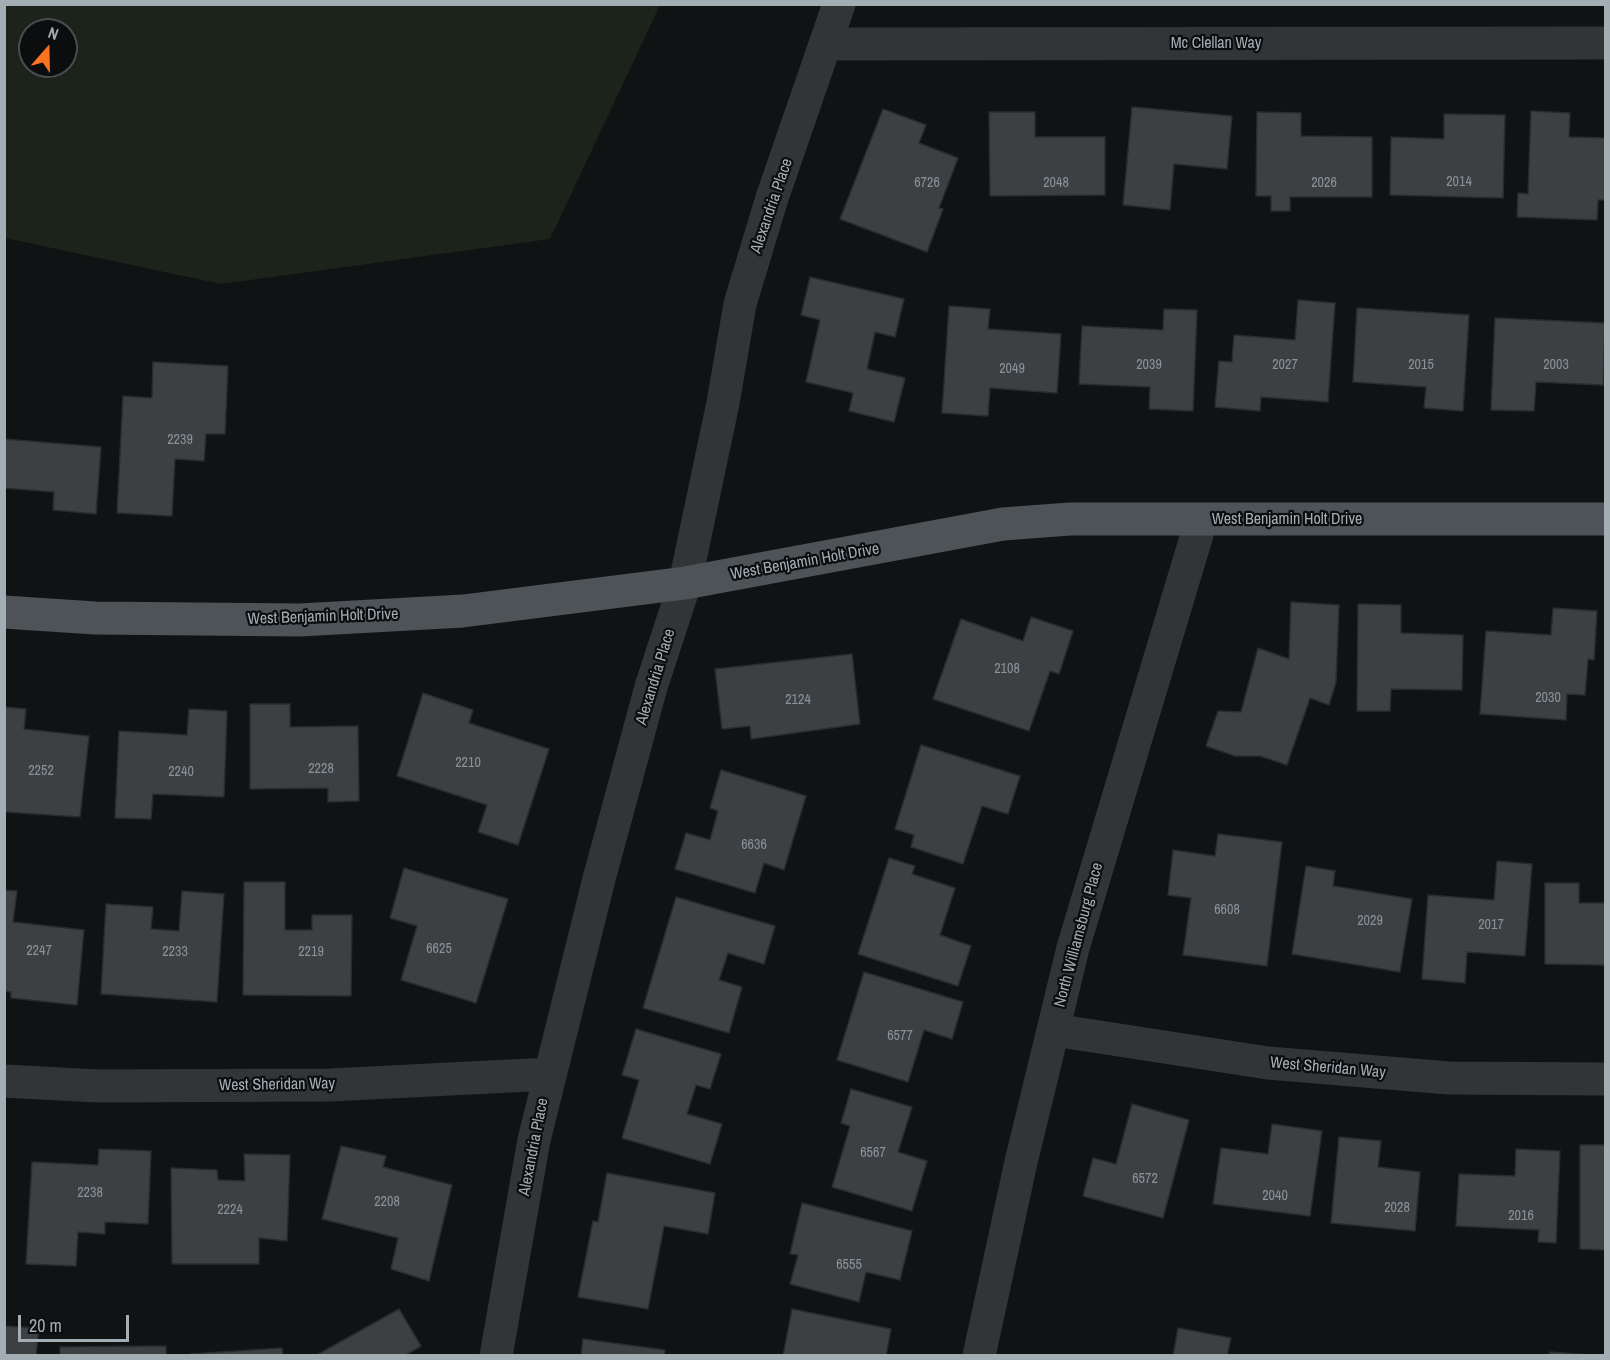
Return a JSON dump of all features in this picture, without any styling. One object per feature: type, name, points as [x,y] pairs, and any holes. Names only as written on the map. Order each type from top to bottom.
[{"type":"main road","name":"West Benjamin Holt Drive","points":[[4,612],[95,618],[300,620],[463,611],[685,583],[1003,525],[1070,519],[1201,521],[1605,519]]},
{"type":"street","name":"Alexandria Place","points":[[496,1356],[534,1140],[651,687],[685,583],[723,403],[740,304],[772,198],[839,4]]},
{"type":"street","name":"Mc Clellan Way","points":[[826,44],[1605,43]]},
{"type":"street","name":"North Williamsburg Place","points":[[979,1356],[1021,1162],[1080,926],[1201,521]]},
{"type":"street","name":"West Sheridan Way","points":[[1054,1030],[1268,1064],[1449,1078],[1605,1079]]},
{"type":"street","name":"West Sheridan Way","points":[[4,1081],[98,1086],[330,1085],[550,1074]]},
{"type":"shaded area","points":[[5,4],[660,4],[550,239],[221,284],[5,238]]},
{"type":"building","points":[[1132,107],[1232,116],[1227,169],[1174,164],[1170,210],[1123,205]]},
{"type":"building","points":[[883,109],[926,125],[919,143],[958,158],[939,208],[943,209],[927,252],[840,219]]},
{"type":"building","points":[[1531,111],[1570,113],[1569,137],[1606,138],[1606,200],[1598,200],[1597,220],[1517,217],[1518,193],[1528,194]]},
{"type":"building","points":[[989,112],[1035,112],[1035,137],[1105,137],[1105,195],[990,196]]},
{"type":"building","points":[[1257,112],[1301,113],[1301,136],[1372,137],[1372,197],[1290,197],[1290,211],[1271,211],[1271,196],[1256,196]]},
{"type":"building","points":[[1444,114],[1505,115],[1503,198],[1390,195],[1391,137],[1444,139]]},
{"type":"building","points":[[810,277],[904,299],[895,337],[875,332],[867,369],[905,378],[894,422],[849,411],[853,393],[806,382],[820,320],[801,315]]},
{"type":"building","points":[[1298,300],[1335,303],[1328,402],[1261,397],[1260,411],[1215,407],[1219,361],[1232,362],[1234,335],[1295,340]]},
{"type":"building","points":[[949,306],[990,309],[988,329],[1061,334],[1057,393],[990,388],[988,416],[942,413]]},
{"type":"building","points":[[1357,308],[1469,315],[1463,411],[1424,408],[1426,387],[1353,382]]},
{"type":"building","points":[[1164,309],[1197,310],[1193,411],[1149,409],[1150,387],[1079,384],[1082,326],[1163,330]]},
{"type":"building","points":[[1495,318],[1605,323],[1603,385],[1536,382],[1534,411],[1491,410]]},
{"type":"building","points":[[153,362],[228,366],[225,434],[206,434],[204,461],[175,459],[172,516],[117,513],[123,396],[152,398]]},
{"type":"building","points":[[4,439],[101,447],[96,514],[53,510],[54,492],[4,488]]},
{"type":"building","points":[[1291,602],[1339,605],[1336,682],[1329,705],[1310,698],[1287,765],[1260,756],[1235,756],[1206,746],[1218,711],[1241,712],[1258,648],[1289,659]]},
{"type":"building","points":[[1358,604],[1401,605],[1401,633],[1463,635],[1462,690],[1391,689],[1390,711],[1357,711]]},
{"type":"building","points":[[1553,608],[1597,611],[1594,660],[1588,659],[1585,695],[1567,694],[1566,720],[1480,714],[1486,631],[1551,635]]},
{"type":"building","points":[[1031,617],[1073,631],[1059,674],[1050,671],[1029,731],[933,699],[961,619],[1023,641]]},
{"type":"building","points":[[852,654],[860,724],[751,739],[750,726],[722,729],[715,669]]},
{"type":"building","points":[[423,693],[473,710],[469,723],[549,749],[518,845],[478,832],[487,805],[397,776]]},
{"type":"building","points":[[250,704],[290,704],[290,727],[358,726],[359,801],[328,802],[328,788],[250,789]]},
{"type":"building","points":[[4,707],[26,709],[24,729],[89,736],[80,817],[5,812]]},
{"type":"building","points":[[189,709],[227,711],[224,797],[153,794],[151,819],[115,818],[119,731],[187,735]]},
{"type":"building","points":[[921,745],[1020,776],[1008,814],[982,806],[963,864],[911,847],[914,835],[895,829]]},
{"type":"building","points":[[721,770],[806,796],[784,870],[764,863],[755,893],[675,869],[686,833],[710,840],[718,811],[710,808]]},
{"type":"building","points":[[1218,834],[1282,842],[1267,966],[1183,955],[1191,898],[1168,895],[1173,850],[1215,856]]},
{"type":"building","points":[[889,858],[915,866],[912,874],[955,888],[940,935],[971,946],[958,986],[858,954]]},
{"type":"building","points":[[1497,861],[1532,864],[1525,956],[1467,952],[1465,983],[1422,979],[1428,895],[1494,900]]},
{"type":"building","points":[[1306,866],[1335,871],[1333,886],[1412,899],[1400,972],[1292,954]]},
{"type":"building","points":[[404,868],[508,899],[476,1003],[401,980],[417,926],[390,918]]},
{"type":"building","points":[[244,882],[285,882],[285,930],[312,930],[312,915],[352,915],[351,996],[243,995]]},
{"type":"building","points":[[1545,883],[1579,883],[1579,903],[1606,903],[1606,965],[1545,964]]},
{"type":"building","points":[[4,890],[17,891],[13,922],[84,930],[77,1005],[11,998],[11,992],[4,991]]},
{"type":"building","points":[[182,891],[224,894],[217,1002],[101,994],[106,904],[153,907],[151,929],[179,931]]},
{"type":"building","points":[[676,897],[775,926],[764,964],[728,953],[719,980],[742,987],[729,1033],[643,1008]]},
{"type":"building","points":[[864,972],[963,1002],[952,1039],[924,1030],[908,1082],[837,1060]]},
{"type":"building","points":[[636,1029],[721,1054],[710,1089],[696,1085],[687,1114],[722,1124],[710,1164],[622,1138],[639,1080],[622,1075]]},
{"type":"building","points":[[851,1089],[912,1107],[898,1152],[927,1161],[912,1211],[832,1187],[850,1126],[841,1123]]},
{"type":"building","points":[[1132,1104],[1189,1120],[1163,1218],[1083,1196],[1093,1158],[1116,1164]]},
{"type":"building","points":[[1272,1124],[1322,1131],[1310,1216],[1213,1204],[1221,1148],[1268,1154]]},
{"type":"building","points":[[1339,1137],[1381,1141],[1378,1167],[1420,1172],[1415,1231],[1331,1223]]},
{"type":"building","points":[[1580,1145],[1606,1145],[1606,1250],[1580,1249]]},
{"type":"building","points":[[341,1146],[386,1156],[383,1167],[452,1185],[429,1281],[391,1269],[398,1238],[322,1219]]},
{"type":"building","points":[[99,1149],[151,1151],[148,1224],[105,1222],[105,1234],[78,1232],[76,1266],[26,1264],[32,1162],[98,1165]]},
{"type":"building","points":[[1516,1149],[1560,1151],[1556,1243],[1538,1242],[1539,1230],[1456,1226],[1459,1174],[1515,1176]]},
{"type":"building","points":[[244,1154],[290,1155],[287,1241],[259,1238],[259,1264],[172,1264],[171,1168],[217,1170],[218,1180],[245,1181]]},
{"type":"building","points":[[607,1173],[715,1193],[708,1234],[664,1226],[648,1309],[578,1297],[593,1221],[598,1222]]},
{"type":"building","points":[[802,1203],[912,1231],[900,1280],[866,1272],[859,1302],[790,1284],[798,1255],[790,1254]]},
{"type":"building","points":[[399,1309],[421,1346],[404,1356],[315,1356]]},
{"type":"building","points":[[792,1309],[891,1329],[886,1356],[783,1356]]},
{"type":"building","points":[[4,1326],[39,1328],[36,1356],[4,1356]]},
{"type":"building","points":[[1178,1328],[1231,1338],[1227,1356],[1173,1356]]},
{"type":"building","points":[[583,1339],[665,1350],[664,1356],[581,1356]]},
{"type":"building","points":[[166,1346],[166,1356],[60,1356],[60,1347]]},
{"type":"building","points":[[282,1348],[283,1356],[190,1356],[190,1354]]},
{"type":"building","points":[[1550,1352],[1604,1356],[1549,1356]]}]
